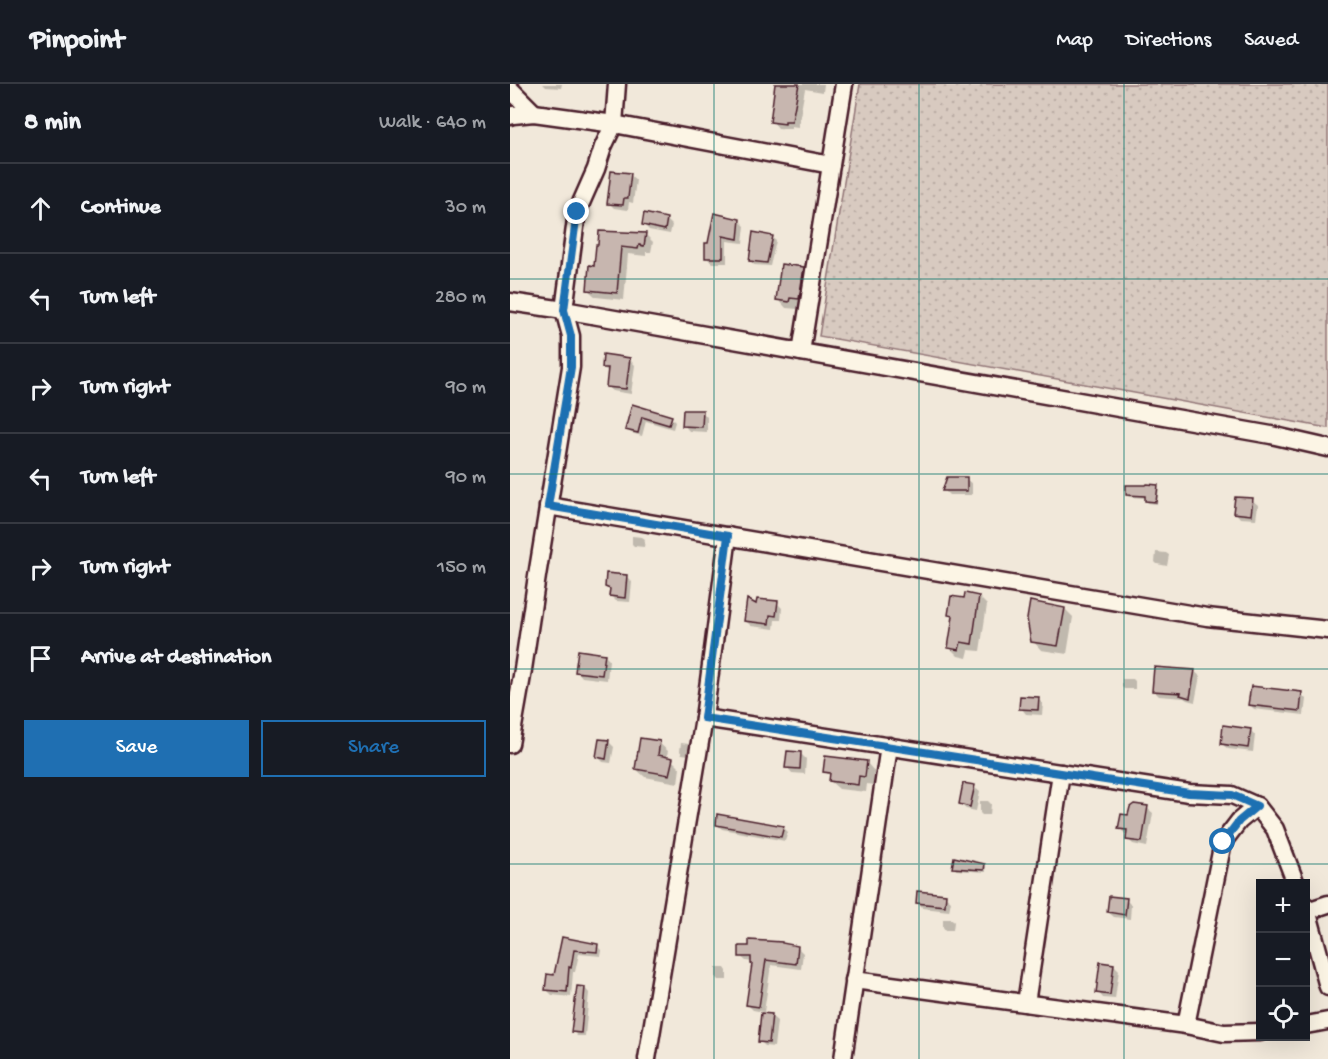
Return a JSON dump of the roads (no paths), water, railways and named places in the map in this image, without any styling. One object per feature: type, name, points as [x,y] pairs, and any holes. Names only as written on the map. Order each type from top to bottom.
[{"type":"street","points":[[510,744],[571,367],[571,336],[564,310],[577,212],[614,124],[618,84]]},
{"type":"street","points":[[801,352],[844,84]]},
{"type":"street","points":[[510,89],[534,113]]},
{"type":"street","points":[[510,116],[534,113],[614,124],[831,165]]},
{"type":"street","points":[[510,302],[1271,435],[1328,448]]},
{"type":"street","points":[[548,506],[1207,616],[1328,630]]},
{"type":"street","points":[[647,1059],[704,718],[728,536]]},
{"type":"street","points":[[704,718],[1189,793],[1232,795],[1257,806],[1275,829],[1294,879]]},
{"type":"street","points":[[843,1059],[889,746]]},
{"type":"street","points":[[1026,1003],[1061,773]]},
{"type":"street","points":[[1186,1025],[1223,842],[1239,821],[1257,806]]},
{"type":"street","points":[[1310,908],[1328,904]]},
{"type":"street","points":[[1310,923],[1328,987]]},
{"type":"street","points":[[854,980],[1186,1025],[1224,1033],[1256,1032]]},
{"type":"street","points":[[1310,1024],[1328,1021]]}]
